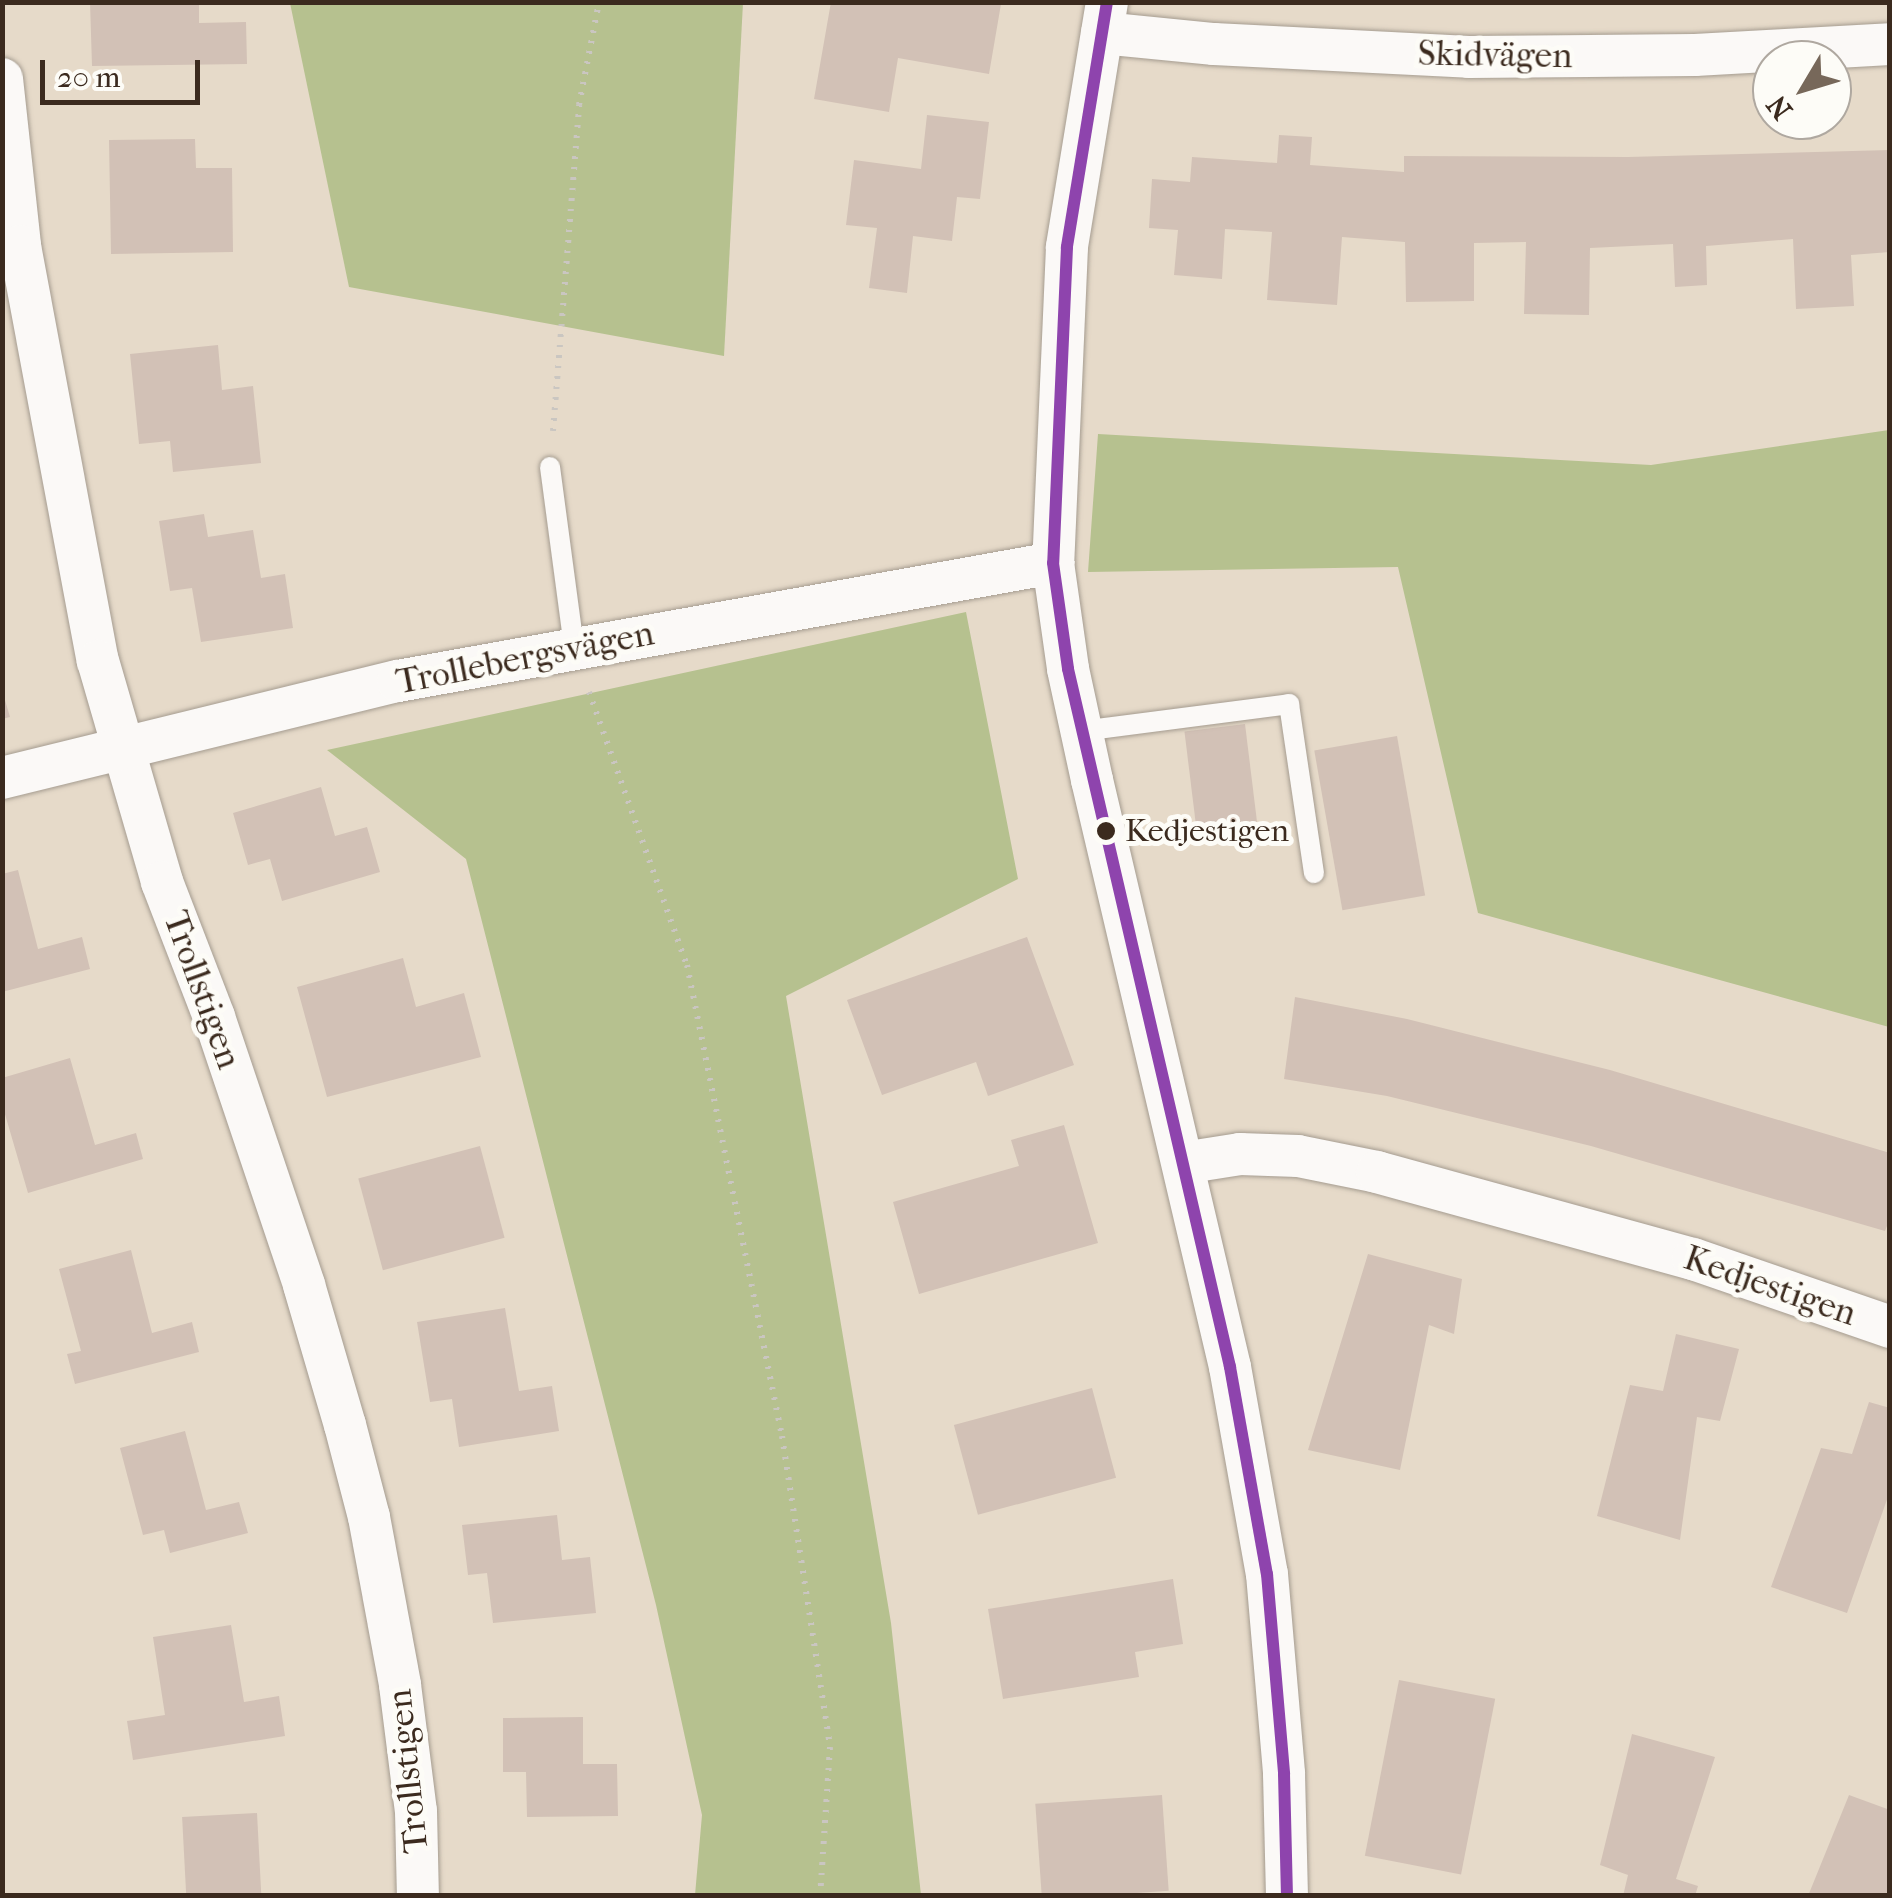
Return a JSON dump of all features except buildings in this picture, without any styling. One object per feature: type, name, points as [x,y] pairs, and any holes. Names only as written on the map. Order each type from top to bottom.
[{"type":"street","name":"Skidvägen","points":[[1104,18],[1214,44],[1469,57],[1694,55],[1890,44]]},
{"type":"street","points":[[1104,18],[1068,247],[1053,562],[1082,731],[1230,1367],[1267,1574],[1283,1756],[1287,1896]]},
{"type":"street","name":"Trollstigen","points":[[2,79],[20,246],[98,661],[162,882],[304,1285],[346,1425],[400,1685],[416,1811],[418,1896]]},
{"type":"street","name":"Trollebergsvägen","points":[[2,778],[398,681],[1053,562]]},
{"type":"street","name":"Kedjestigen","points":[[1183,1163],[1240,1154],[1298,1156],[1377,1172],[1693,1259],[1890,1327]]},
{"type":"lane","points":[[550,467],[574,648]]},
{"type":"lane","points":[[1082,731],[1289,704],[1314,874]]},
{"type":"path","points":[[550,467],[578,104],[599,2]]},
{"type":"path","points":[[574,648],[686,966],[782,1436],[830,1747],[820,1896]]},
{"type":"green space","points":[[290,3],[743,3],[724,356],[349,287]]},
{"type":"green space","points":[[1889,430],[1889,1027],[1478,913],[1398,567],[1088,572],[1098,434],[1651,465]]},
{"type":"green space","points":[[966,612],[1018,879],[786,996],[891,1623],[921,1895],[695,1895],[702,1815],[656,1605],[466,859],[327,750]]},
{"type":"transit line","points":[[1107,2],[1067,247],[1053,563],[1068,669],[1230,1367],[1267,1574],[1284,1774],[1287,1896]]},
{"type":"place","name":"Kedjestigen","points":[[1106,831]]}]
